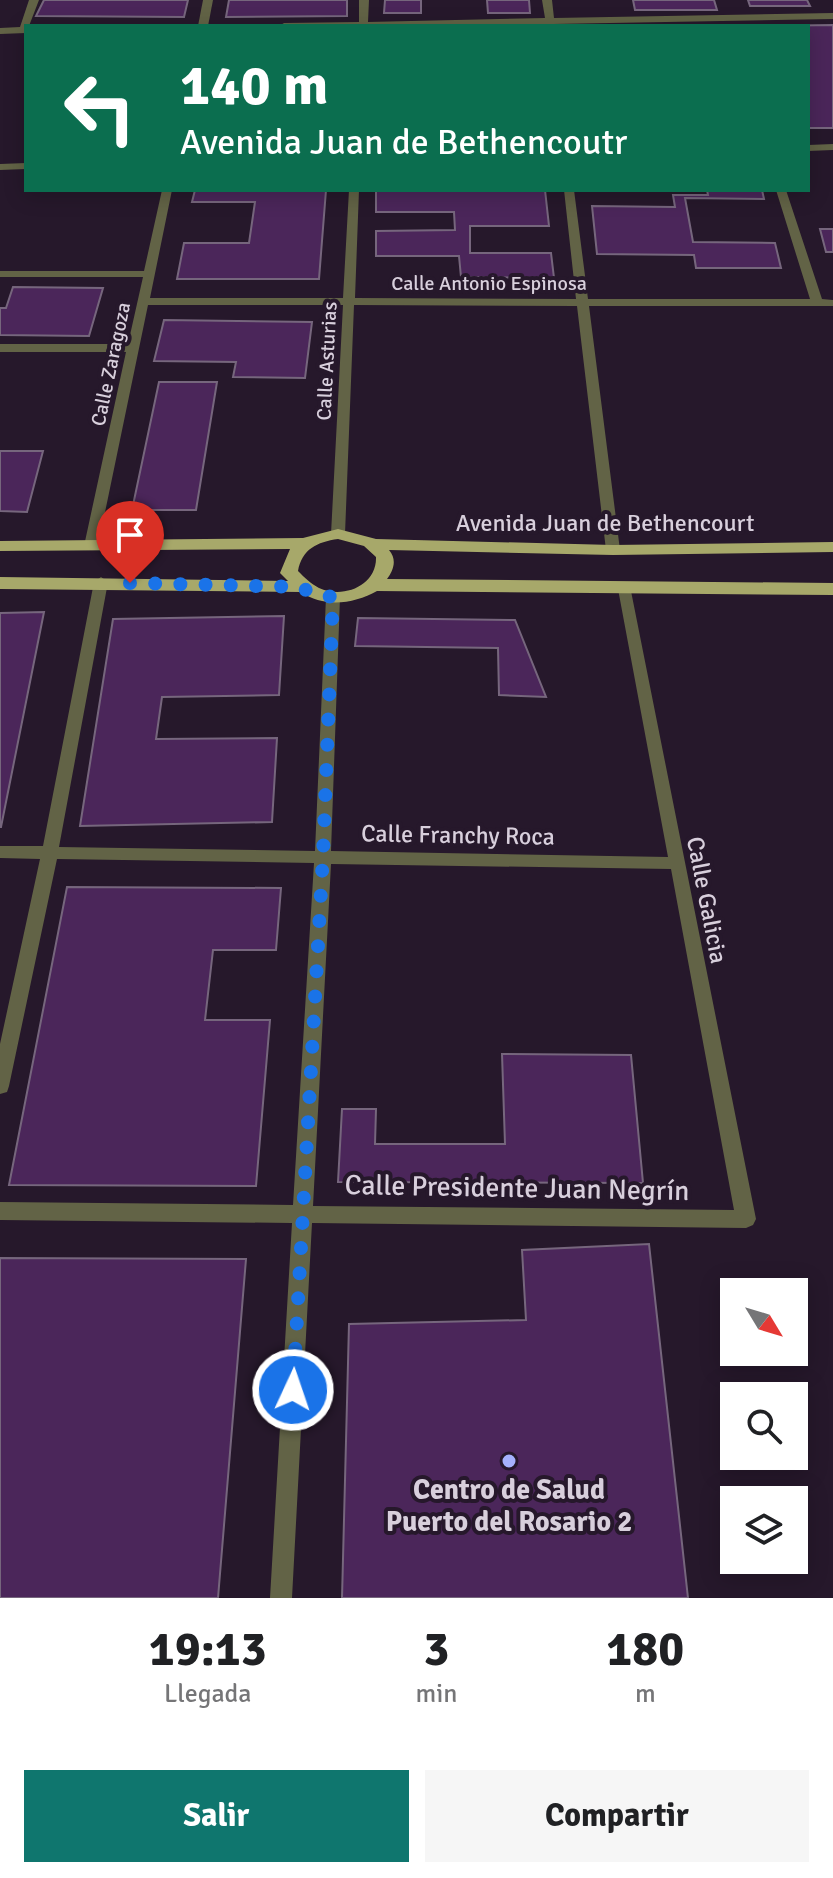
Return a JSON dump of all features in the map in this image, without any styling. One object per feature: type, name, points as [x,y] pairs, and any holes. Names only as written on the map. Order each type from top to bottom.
[{"type":"main road","points":[[0,546],[304,543],[320,536],[359,536],[376,544],[386,557],[387,572],[377,585]]},
{"type":"main road","points":[[300,587],[289,573],[291,557],[304,543]]},
{"type":"main road","name":"Avenida Juan de Bethencourt","points":[[376,544],[613,550],[833,547]]},
{"type":"main road","points":[[0,583],[300,587],[314,594],[333,597],[357,594],[377,585],[833,589]]},
{"type":"street","points":[[26,24],[34,0]]},
{"type":"street","points":[[203,24],[208,0]]},
{"type":"street","points":[[363,24],[364,0]]},
{"type":"street","points":[[547,0],[549,24],[833,16]]},
{"type":"street","points":[[0,31],[24,30]]},
{"type":"street","points":[[810,148],[833,147]]},
{"type":"street","points":[[0,167],[24,166]]},
{"type":"street","name":"Calle Zaragoza","points":[[91,546],[167,192]]},
{"type":"street","name":"Calle Asturias","points":[[338,534],[354,192]]},
{"type":"street","points":[[569,192],[613,550]]},
{"type":"street","points":[[782,192],[817,303]]},
{"type":"street","points":[[0,274],[151,274]]},
{"type":"street","name":"Calle Antonio Espinosa","points":[[145,301],[833,303]]},
{"type":"street","points":[[0,348],[135,348]]},
{"type":"street","points":[[0,1086],[50,852],[101,582]]},
{"type":"street","name":"Calle Galicia","points":[[625,589],[746,1219]]},
{"type":"street","points":[[281,1598],[323,856],[333,597]]},
{"type":"street","name":"Calle Franchy Roca","points":[[0,852],[676,863]]},
{"type":"street","name":"Calle Presidente Juan Negrín","points":[[0,1211],[746,1219]]},
{"type":"building","points":[[44,0],[188,0],[184,17],[36,16]]},
{"type":"building","points":[[229,0],[347,0],[347,16],[226,17]]},
{"type":"building","points":[[385,0],[421,0],[421,13],[384,13]]},
{"type":"building","points":[[487,0],[529,0],[530,13],[488,13]]},
{"type":"building","points":[[633,0],[714,0],[717,10],[635,10]]},
{"type":"building","points":[[748,0],[807,0],[810,6],[750,6]]},
{"type":"building","points":[[810,25],[833,25],[833,128],[810,128]]},
{"type":"building","points":[[194,192],[326,192],[319,279],[177,279],[184,243],[249,243],[255,202],[192,202]]},
{"type":"building","points":[[376,192],[545,192],[549,226],[470,226],[470,253],[551,253],[554,278],[461,277],[459,256],[376,256],[376,231],[455,230],[454,212],[376,212]]},
{"type":"building","points":[[707,192],[762,192],[764,199],[685,198],[693,242],[775,243],[781,268],[696,268],[694,255],[597,254],[592,206],[675,207],[673,195],[708,195]]},
{"type":"building","points":[[820,229],[833,229],[833,252],[826,252]]},
{"type":"building","points":[[13,287],[103,288],[89,336],[0,335],[0,308],[6,308]]},
{"type":"building","points":[[164,320],[312,322],[305,378],[233,377],[236,362],[154,361]]},
{"type":"building","points":[[159,382],[217,382],[196,510],[132,510]]},
{"type":"building","points":[[0,451],[43,451],[27,512],[0,511]]},
{"type":"building","points":[[44,612],[1,827],[0,827],[0,613]]},
{"type":"building","points":[[284,616],[279,695],[162,697],[156,739],[277,738],[272,822],[80,826],[113,619]]},
{"type":"building","points":[[358,618],[515,620],[546,697],[499,695],[498,648],[355,646]]},
{"type":"building","points":[[67,887],[281,888],[276,950],[213,950],[205,1020],[270,1020],[256,1186],[9,1185]]},
{"type":"building","points":[[502,1054],[631,1055],[643,1183],[338,1182],[342,1109],[376,1109],[375,1144],[505,1144]]},
{"type":"building","name":"Centro de Salud Puerto del Rosario 2","points":[[649,1244],[688,1598],[342,1598],[349,1324],[526,1320],[522,1250]]},
{"type":"building","points":[[0,1258],[246,1259],[218,1598],[0,1598]]},
{"type":"place","name":"Centro de Salud Puerto del Rosario 2","points":[[509,1461]]},
{"type":"route","points":[[130,583],[300,587],[314,594],[333,597],[323,856],[293,1390]]}]
